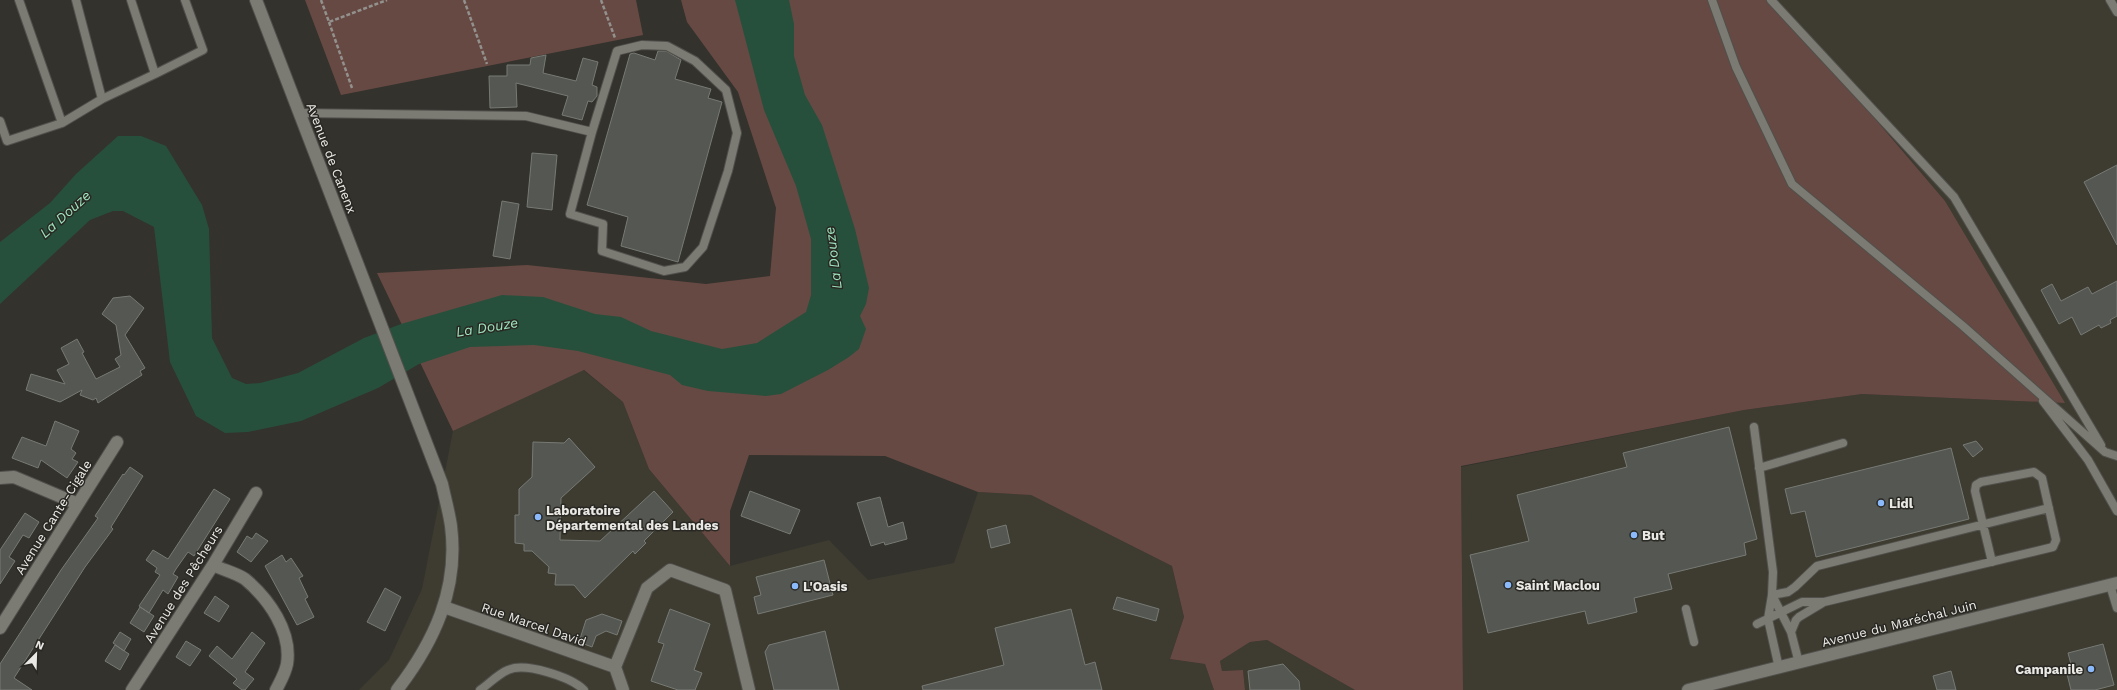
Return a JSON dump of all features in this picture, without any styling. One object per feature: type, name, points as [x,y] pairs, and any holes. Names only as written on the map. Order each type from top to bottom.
[{"type":"street","name":"Avenue de Canenx","points":[[256,0],[442,484],[451,526],[452,569],[444,607]]},
{"type":"street","name":"Avenue Cante-Cigale","points":[[0,628],[117,442]]},
{"type":"street","points":[[0,478],[14,477],[78,504]]},
{"type":"street","name":"Avenue des Pêcheurs","points":[[132,690],[214,565],[256,493]]},
{"type":"street","points":[[214,565],[244,579],[277,616],[285,637],[288,655],[287,666],[276,690]]},
{"type":"street","points":[[623,690],[615,667],[647,588],[670,570],[725,590],[749,690]]},
{"type":"street","name":"Avenue du Maréchal Juin","points":[[1688,690],[2114,584]]},
{"type":"street","name":"Rue Marcel David","points":[[444,607],[615,667]]},
{"type":"street","points":[[397,690],[419,662],[434,634],[444,607]]},
{"type":"lane","points":[[19,0],[62,123]]},
{"type":"lane","points":[[76,0],[102,99]]},
{"type":"lane","points":[[131,0],[154,74]]},
{"type":"lane","points":[[0,121],[7,141],[62,123],[102,99],[203,50],[185,0]]},
{"type":"lane","points":[[1712,0],[1736,67],[1792,184],[1963,326],[2105,452],[2117,456]]},
{"type":"lane","points":[[1771,0],[1954,197],[2105,452]]},
{"type":"lane","points":[[2110,0],[2117,12]]},
{"type":"lane","points":[[642,45],[667,46],[695,61],[726,90],[737,133],[728,171],[703,247],[686,267],[664,271],[602,251],[603,224],[570,214],[592,132],[617,51],[642,45]]},
{"type":"lane","points":[[300,113],[526,116],[592,132]]},
{"type":"lane","points":[[2031,386],[2088,460],[2117,511]]},
{"type":"lane","points":[[1754,427],[1773,572],[1772,595],[1768,619],[1779,668]]},
{"type":"lane","points":[[1759,468],[1843,443]]},
{"type":"lane","points":[[1757,624],[1802,602],[1824,602],[1992,562],[2053,547],[2056,540],[2042,478],[2034,472],[1981,482],[1976,485],[1975,491],[1992,562]]},
{"type":"lane","points":[[1772,595],[1788,592],[1795,588],[1817,566],[2049,508]]},
{"type":"lane","points":[[2114,584],[2117,608]]},
{"type":"lane","points":[[1772,595],[1791,632],[1799,663]]},
{"type":"lane","points":[[1791,632],[1796,620],[1799,617],[1824,602]]},
{"type":"lane","points":[[1686,609],[1694,642]]},
{"type":"lane","points":[[480,690],[508,670],[528,666],[572,682],[584,690]]},
{"type":"path","points":[[321,0],[352,88]]},
{"type":"path","points":[[329,22],[387,0]]},
{"type":"path","points":[[464,0],[487,64]]},
{"type":"path","points":[[601,0],[615,38]]},
{"type":"shaded area","points":[[305,0],[636,0],[643,35],[341,95]]},
{"type":"shaded area","points":[[681,0],[1774,0],[1945,201],[2065,403],[1862,394],[1744,410],[1461,466],[1463,690],[1355,690],[1267,640],[1250,642],[1220,661],[1222,671],[1243,670],[1245,690],[1214,690],[1205,664],[1170,659],[1184,617],[1172,566],[1031,495],[978,492],[885,456],[749,455],[730,511],[730,566],[649,469],[623,402],[584,370],[453,431],[377,273],[527,265],[706,284],[770,276],[776,208],[738,92],[687,22]]},
{"type":"shaded area","points":[[1774,0],[2117,0],[2117,690],[1463,690],[1461,467],[1744,410],[1862,394],[2064,403],[1945,201]]},
{"type":"shaded area","points":[[583,370],[623,402],[649,469],[730,566],[829,540],[868,580],[954,563],[978,492],[1031,495],[1172,566],[1184,617],[1170,659],[1205,664],[1214,690],[359,690],[389,660],[422,589],[453,431]]},
{"type":"shaded area","points":[[1267,640],[1355,690],[1245,690],[1243,670],[1222,671],[1220,661],[1250,642]]},
{"type":"water","name":"La Douze","points":[[735,0],[789,0],[794,24],[794,56],[805,95],[822,125],[855,229],[869,288],[866,304],[860,316],[866,329],[859,349],[828,370],[781,394],[766,396],[708,391],[682,385],[670,375],[578,351],[534,345],[470,347],[419,364],[378,388],[301,421],[248,432],[225,433],[196,416],[170,362],[154,227],[123,211],[113,211],[90,220],[0,304],[0,242],[50,203],[76,174],[118,136],[141,136],[166,146],[202,205],[209,229],[212,338],[232,378],[246,384],[260,383],[298,373],[364,338],[401,324],[502,295],[543,297],[595,314],[621,317],[651,331],[722,349],[757,343],[806,312],[811,295],[811,239],[796,186],[764,110]]},
{"type":"building","points":[[658,51],[666,51],[681,60],[675,79],[711,89],[708,98],[722,102],[678,262],[621,246],[628,217],[587,205],[630,54],[634,53],[655,60]]},
{"type":"building","points":[[546,55],[543,73],[576,81],[583,58],[598,62],[592,85],[597,87],[597,96],[592,102],[588,101],[582,120],[562,115],[568,96],[516,83],[517,107],[490,108],[489,76],[507,76],[507,65],[530,65],[531,58]]},
{"type":"building","points":[[532,153],[557,155],[552,210],[527,207]]},
{"type":"building","points":[[2117,165],[2117,245],[2084,182]]},
{"type":"building","points":[[502,201],[519,204],[510,259],[493,256]]},
{"type":"building","points":[[2117,281],[2117,316],[2110,320],[2111,323],[2101,328],[2099,325],[2081,335],[2072,317],[2059,324],[2041,290],[2052,284],[2061,301],[2088,287],[2092,294]]},
{"type":"building","points":[[130,296],[144,308],[125,335],[145,368],[140,371],[142,375],[98,403],[96,398],[93,400],[80,395],[82,390],[60,402],[26,390],[31,374],[65,384],[57,370],[69,364],[61,348],[77,339],[84,352],[82,353],[96,379],[120,367],[115,359],[121,355],[116,325],[102,314],[113,298]]},
{"type":"building","points":[[55,421],[79,431],[71,449],[76,453],[72,459],[78,462],[67,478],[41,460],[38,468],[12,458],[22,437],[46,446]]},
{"type":"building","points":[[1729,427],[1757,539],[1744,543],[1746,555],[1668,574],[1672,589],[1634,598],[1637,612],[1588,624],[1585,611],[1488,633],[1470,555],[1529,541],[1517,495],[1627,467],[1623,453]]},
{"type":"building","name":"Laboratoire Départemental des Landes","points":[[569,438],[595,467],[561,498],[560,540],[600,541],[654,491],[673,512],[644,541],[646,543],[635,554],[633,551],[585,598],[574,585],[555,585],[556,574],[548,573],[549,567],[532,551],[524,551],[524,544],[515,543],[515,515],[519,515],[519,489],[532,477],[533,442],[564,443]]},
{"type":"building","points":[[1976,441],[1983,449],[1973,457],[1963,445]]},
{"type":"building","points":[[1951,448],[1969,519],[1816,557],[1805,511],[1791,514],[1785,489]]},
{"type":"building","points":[[130,467],[143,476],[111,527],[113,529],[85,567],[14,678],[32,690],[0,690],[0,664],[61,570],[98,518],[95,516],[123,474],[124,475]]},
{"type":"building","points":[[214,489],[230,499],[194,556],[188,552],[176,569],[173,574],[178,577],[168,594],[163,590],[149,613],[139,606],[160,575],[155,572],[157,568],[146,560],[153,550],[168,559]]},
{"type":"building","points":[[750,491],[800,510],[790,534],[741,516]]},
{"type":"building","points":[[880,497],[888,527],[903,522],[907,539],[885,545],[884,542],[871,546],[857,503]]},
{"type":"building","points":[[25,513],[39,522],[29,538],[23,535],[9,557],[15,561],[0,584],[0,550]]},
{"type":"building","points":[[1006,525],[1010,543],[991,548],[987,530]]},
{"type":"building","points":[[256,533],[268,541],[251,562],[237,552],[247,536],[252,539]]},
{"type":"building","points":[[282,555],[286,562],[291,558],[303,576],[299,578],[308,597],[305,599],[314,617],[297,625],[265,566]]},
{"type":"building","name":"L'Oasis","points":[[824,560],[833,595],[758,614],[754,597],[761,595],[756,577]]},
{"type":"building","points":[[385,588],[401,597],[385,631],[367,622]]},
{"type":"building","points":[[215,596],[229,606],[219,622],[204,613]]},
{"type":"building","points":[[1117,597],[1159,609],[1156,621],[1113,609]]},
{"type":"building","points":[[140,607],[154,616],[144,632],[130,623]]},
{"type":"building","points":[[670,609],[710,624],[694,670],[702,673],[695,690],[678,690],[651,681],[664,644],[658,642]]},
{"type":"building","points":[[1071,609],[1085,665],[1095,662],[1102,690],[923,690],[922,686],[1004,665],[995,628]]},
{"type":"building","points":[[602,614],[622,621],[617,635],[606,631],[596,636],[592,647],[579,642],[586,620]]},
{"type":"building","points":[[825,631],[839,690],[774,690],[765,652],[769,645]]},
{"type":"building","points":[[120,632],[131,639],[124,651],[113,643]]},
{"type":"building","points":[[252,632],[265,643],[245,672],[254,679],[245,690],[242,690],[233,683],[237,679],[209,656],[217,646],[232,659]]},
{"type":"building","points":[[186,641],[201,650],[190,666],[176,657]]},
{"type":"building","points":[[2103,644],[2114,685],[2095,690],[2071,690],[2066,670],[2072,668],[2068,653]]},
{"type":"building","points":[[115,645],[129,654],[120,670],[105,661]]},
{"type":"building","points":[[1283,664],[1299,681],[1300,690],[1250,690],[1248,671]]},
{"type":"building","points":[[1951,671],[1956,690],[1937,690],[1933,676]]},
{"type":"place","name":"Lidl","points":[[1881,503]]},
{"type":"place","name":"Laboratoire Départemental des Landes","points":[[538,517]]},
{"type":"place","name":"But","points":[[1634,535]]},
{"type":"place","name":"Saint Maclou","points":[[1508,585]]},
{"type":"place","name":"L'Oasis","points":[[795,586]]},
{"type":"place","name":"Campanile","points":[[2091,669]]}]
